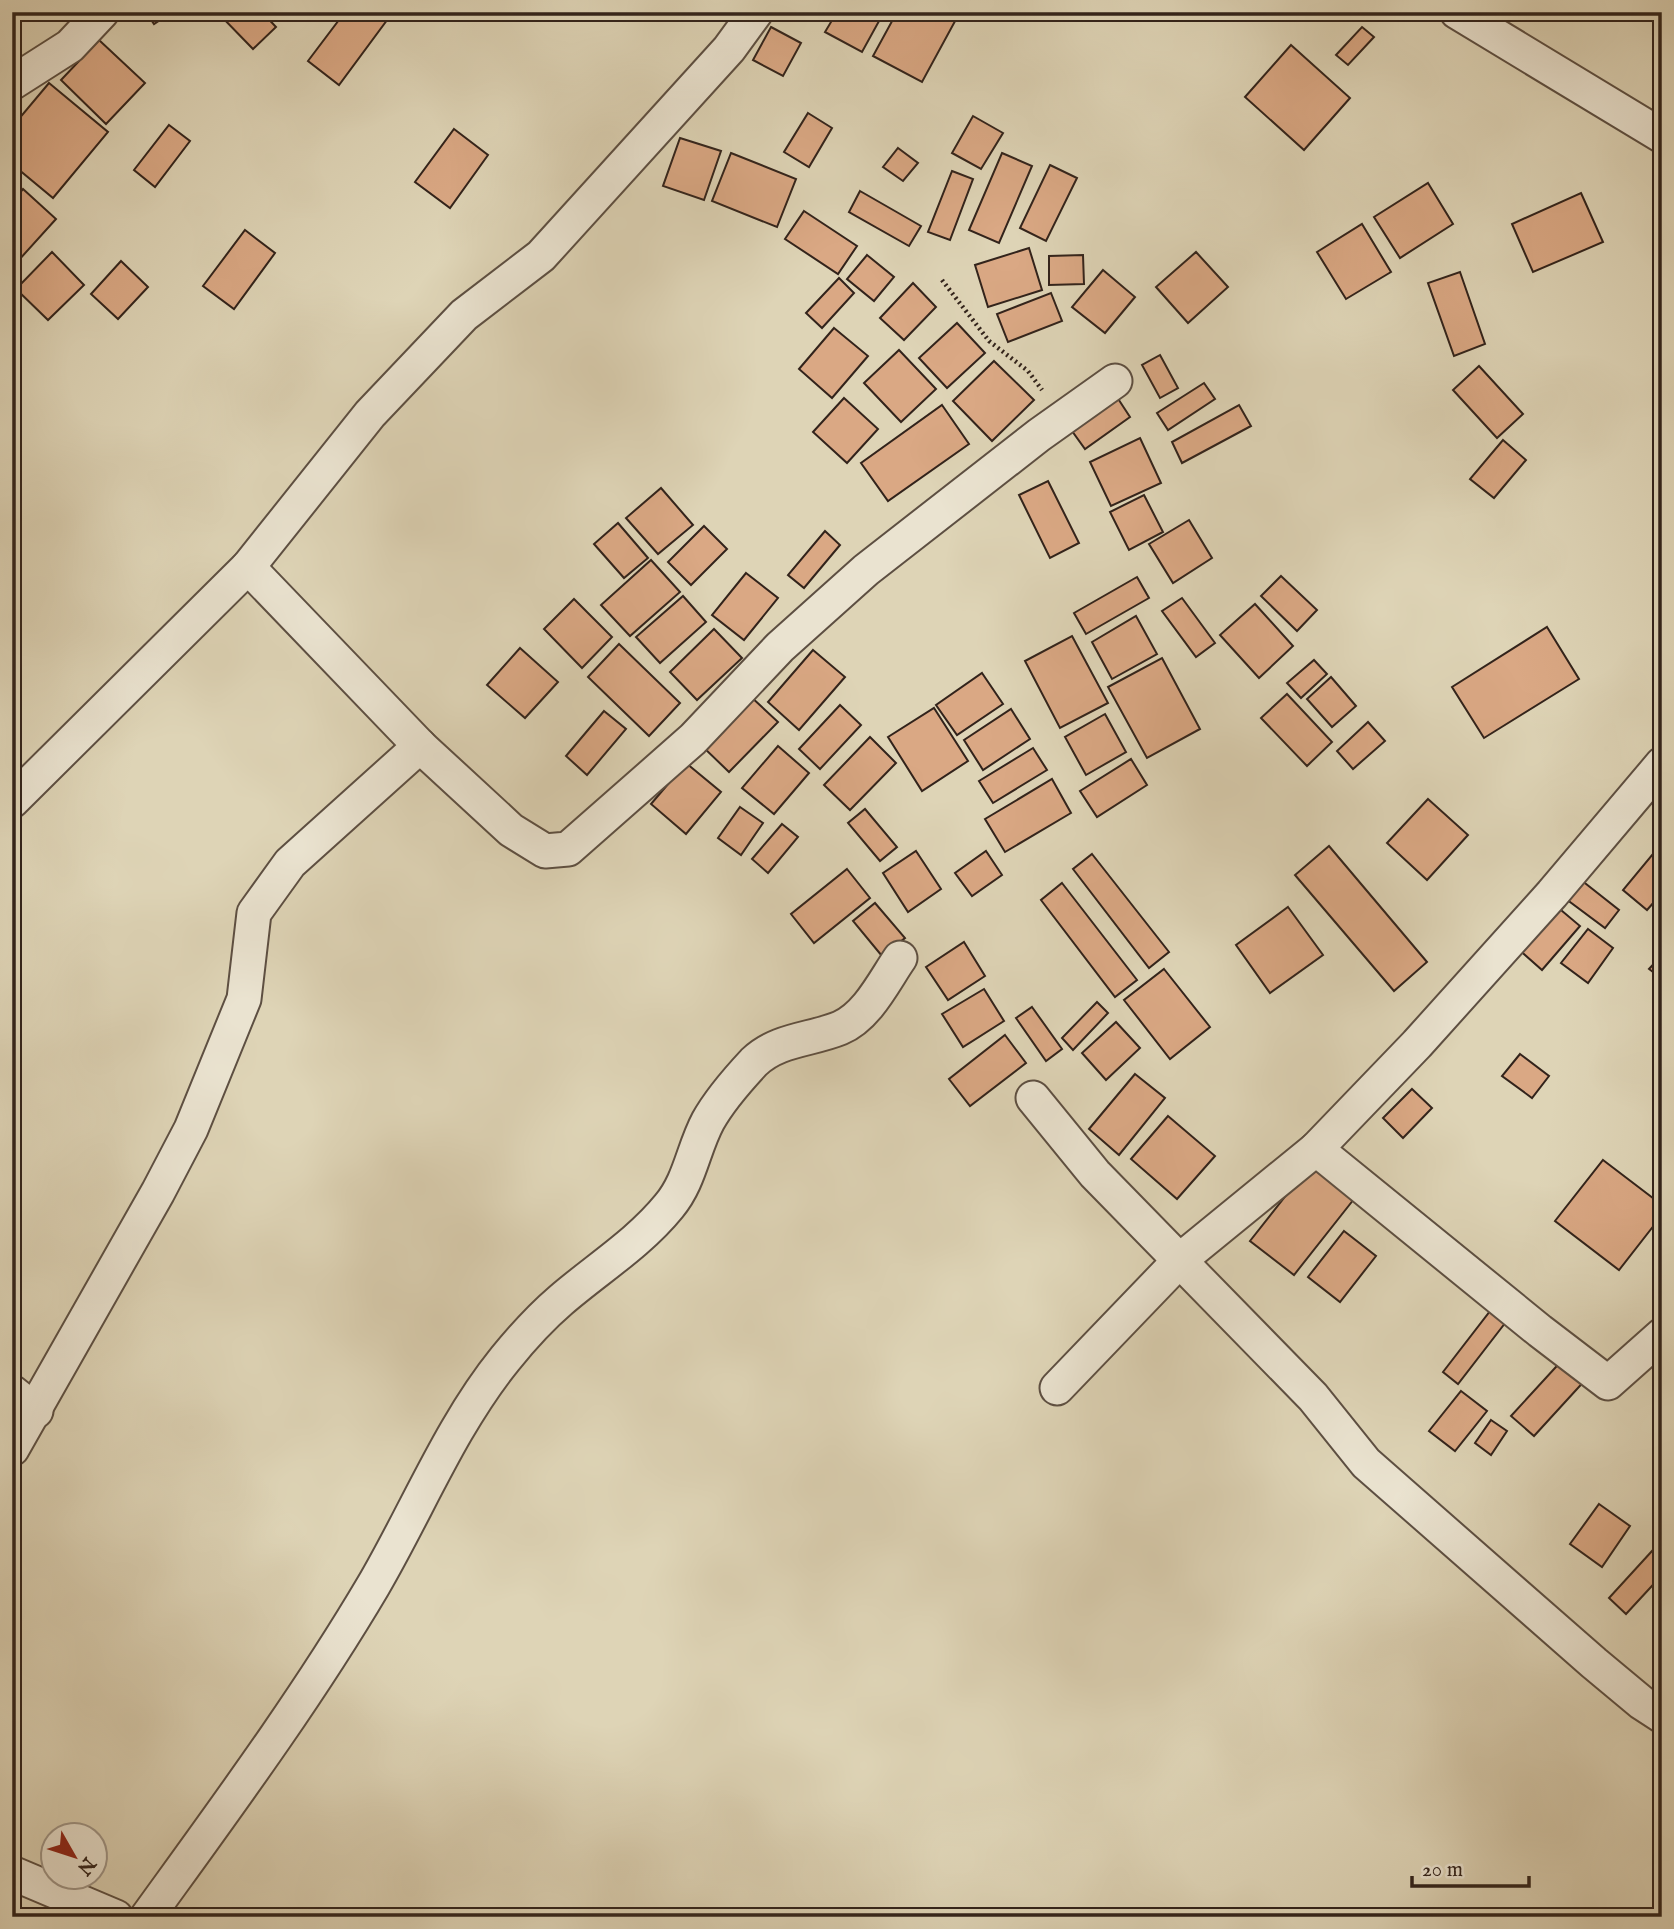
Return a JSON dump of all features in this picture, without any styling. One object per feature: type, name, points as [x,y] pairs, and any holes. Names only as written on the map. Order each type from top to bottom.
[{"type":"street","points":[[12,83],[70,46],[102,12]]},
{"type":"street","points":[[12,801],[248,567],[370,414],[464,315],[541,256],[729,49],[756,12]]},
{"type":"street","points":[[1457,12],[1662,136]]},
{"type":"street","points":[[248,567],[420,746],[511,830],[545,851],[568,849],[693,739],[780,647],[866,570],[1063,417],[1115,381]]},
{"type":"street","points":[[12,1448],[24,1401],[158,1192],[191,1129],[244,999],[254,913],[290,863],[420,746]]},
{"type":"street","points":[[1057,1388],[1180,1260],[1317,1149],[1417,1044],[1534,914],[1662,764]]},
{"type":"street","points":[[147,1917],[308,1689],[373,1586],[460,1425],[499,1367],[527,1333],[559,1301],[638,1237],[672,1202],[690,1171],[709,1119],[755,1061],[780,1044],[842,1028],[856,1019],[900,958]]},
{"type":"street","points":[[1033,1098],[1095,1174],[1313,1397],[1366,1463],[1594,1663],[1662,1716]]},
{"type":"street","points":[[1317,1149],[1608,1383],[1662,1335]]},
{"type":"street","points":[[12,1872],[116,1917]]},
{"type":"path","points":[[942,280],[989,341],[1028,371],[1063,417]]},
{"type":"building","points":[[12,12],[24,12],[17,22],[12,19]]},
{"type":"building","points":[[146,12],[172,12],[154,24]]},
{"type":"building","points":[[217,12],[262,12],[276,27],[253,49]]},
{"type":"building","points":[[345,12],[393,12],[339,85],[308,61]]},
{"type":"building","points":[[837,12],[884,12],[862,52],[825,32]]},
{"type":"building","points":[[897,12],[960,12],[922,82],[873,56]]},
{"type":"building","points":[[771,27],[801,43],[783,76],[753,60]]},
{"type":"building","points":[[1362,27],[1374,37],[1348,65],[1336,55]]},
{"type":"building","points":[[99,40],[145,83],[106,124],[61,80]]},
{"type":"building","points":[[1291,45],[1350,98],[1304,150],[1245,97]]},
{"type":"building","points":[[49,83],[108,132],[53,198],[12,164],[12,127]]},
{"type":"building","points":[[808,113],[832,128],[809,167],[784,152]]},
{"type":"building","points":[[973,116],[1003,133],[981,169],[952,153]]},
{"type":"building","points":[[169,125],[190,141],[155,187],[134,170]]},
{"type":"building","points":[[454,129],[488,155],[450,208],[415,182]]},
{"type":"building","points":[[680,138],[721,151],[704,200],[663,186]]},
{"type":"building","points":[[898,148],[918,163],[903,181],[883,167]]},
{"type":"building","points":[[731,153],[796,179],[777,227],[712,201]]},
{"type":"building","points":[[1002,153],[1032,166],[999,243],[969,230]]},
{"type":"building","points":[[1050,165],[1077,178],[1046,241],[1020,228]]},
{"type":"building","points":[[952,171],[973,179],[950,240],[928,232]]},
{"type":"building","points":[[1428,183],[1453,224],[1400,258],[1374,217]]},
{"type":"building","points":[[23,189],[56,219],[18,261],[12,255],[12,202]]},
{"type":"building","points":[[860,191],[921,226],[909,246],[849,212]]},
{"type":"building","points":[[1581,193],[1603,242],[1533,272],[1512,224]]},
{"type":"building","points":[[804,211],[857,246],[838,274],[785,239]]},
{"type":"building","points":[[1362,224],[1391,272],[1346,299],[1317,252]]},
{"type":"building","points":[[245,230],[275,253],[234,309],[203,286]]},
{"type":"building","points":[[1029,248],[1042,290],[988,307],[975,265]]},
{"type":"building","points":[[52,252],[84,285],[48,320],[16,289]]},
{"type":"building","points":[[1196,252],[1228,287],[1188,323],[1156,287]]},
{"type":"building","points":[[867,255],[894,277],[874,301],[847,279]]},
{"type":"building","points":[[1083,255],[1084,284],[1049,285],[1049,256]]},
{"type":"building","points":[[121,261],[148,287],[118,319],[91,294]]},
{"type":"building","points":[[1103,270],[1135,297],[1105,333],[1072,307]]},
{"type":"building","points":[[1460,272],[1485,344],[1454,356],[1428,283]]},
{"type":"building","points":[[839,278],[854,293],[822,328],[806,313]]},
{"type":"building","points":[[913,283],[936,307],[904,340],[880,318]]},
{"type":"building","points":[[1051,293],[1062,321],[1008,342],[997,314]]},
{"type":"building","points":[[957,323],[985,353],[947,388],[919,358]]},
{"type":"building","points":[[834,328],[868,356],[832,398],[799,369]]},
{"type":"building","points":[[899,350],[936,389],[901,422],[864,383]]},
{"type":"building","points":[[1160,355],[1178,388],[1160,398],[1142,365]]},
{"type":"building","points":[[994,361],[1034,400],[992,441],[953,401]]},
{"type":"building","points":[[1479,366],[1523,414],[1497,438],[1453,390]]},
{"type":"building","points":[[1204,383],[1215,399],[1168,430],[1157,413]]},
{"type":"building","points":[[1113,391],[1130,417],[1085,449],[1067,424]]},
{"type":"building","points":[[844,398],[878,429],[847,463],[813,432]]},
{"type":"building","points":[[942,405],[969,444],[888,501],[861,463]]},
{"type":"building","points":[[1239,405],[1251,426],[1182,463],[1172,442]]},
{"type":"building","points":[[1140,438],[1161,483],[1111,506],[1090,462]]},
{"type":"building","points":[[1503,440],[1526,460],[1494,498],[1470,479]]},
{"type":"building","points":[[1048,481],[1079,543],[1050,558],[1019,495]]},
{"type":"building","points":[[661,488],[693,525],[658,554],[626,518]]},
{"type":"building","points":[[1144,495],[1163,532],[1129,550],[1110,512]]},
{"type":"building","points":[[1189,520],[1212,558],[1173,583],[1149,544]]},
{"type":"building","points":[[618,523],[648,558],[624,578],[594,544]]},
{"type":"building","points":[[704,526],[727,549],[691,585],[668,562]]},
{"type":"building","points":[[825,531],[840,545],[804,588],[788,575]]},
{"type":"building","points":[[651,560],[680,592],[630,636],[601,605]]},
{"type":"building","points":[[746,573],[778,598],[744,640],[712,615]]},
{"type":"building","points":[[1281,576],[1317,610],[1297,631],[1261,596]]},
{"type":"building","points":[[1137,577],[1149,598],[1086,634],[1074,613]]},
{"type":"building","points":[[683,596],[706,622],[660,663],[636,637]]},
{"type":"building","points":[[1182,598],[1215,643],[1196,657],[1162,611]]},
{"type":"building","points":[[574,599],[612,637],[582,668],[544,629]]},
{"type":"building","points":[[1255,604],[1293,646],[1259,678],[1220,635]]},
{"type":"building","points":[[1136,616],[1157,654],[1112,679],[1092,642]]},
{"type":"building","points":[[1547,627],[1579,679],[1484,738],[1452,687]]},
{"type":"building","points":[[714,629],[742,658],[697,700],[670,672]]},
{"type":"building","points":[[1072,636],[1108,703],[1060,728],[1025,661]]},
{"type":"building","points":[[619,644],[680,703],[649,736],[588,677]]},
{"type":"building","points":[[520,648],[558,682],[525,718],[487,685]]},
{"type":"building","points":[[813,650],[845,677],[799,730],[768,702]]},
{"type":"building","points":[[1162,658],[1200,729],[1147,758],[1108,687]]},
{"type":"building","points":[[1314,660],[1327,674],[1301,698],[1287,683]]},
{"type":"building","points":[[982,673],[1003,704],[957,735],[936,705]]},
{"type":"building","points":[[1331,677],[1356,706],[1332,727],[1307,699]]},
{"type":"building","points":[[1287,694],[1332,742],[1307,766],[1261,718]]},
{"type":"building","points":[[749,695],[778,722],[729,772],[701,745]]},
{"type":"building","points":[[840,705],[861,725],[820,769],[799,749]]},
{"type":"building","points":[[934,708],[968,761],[922,791],[888,737]]},
{"type":"building","points":[[1011,709],[1030,739],[983,770],[964,740]]},
{"type":"building","points":[[604,711],[626,729],[587,775],[566,756]]},
{"type":"building","points":[[1105,714],[1126,752],[1086,775],[1065,737]]},
{"type":"building","points":[[1368,722],[1385,741],[1353,769],[1337,751]]},
{"type":"building","points":[[870,737],[896,763],[850,810],[824,785]]},
{"type":"building","points":[[778,746],[809,773],[774,814],[742,788]]},
{"type":"building","points":[[1033,748],[1047,770],[993,803],[979,781]]},
{"type":"building","points":[[1131,759],[1147,785],[1097,817],[1080,791]]},
{"type":"building","points":[[686,763],[721,792],[686,834],[651,804]]},
{"type":"building","points":[[1052,779],[1071,813],[1005,852],[985,819]]},
{"type":"building","points":[[1428,799],[1468,835],[1427,880],[1387,843]]},
{"type":"building","points":[[740,807],[763,823],[741,855],[718,838]]},
{"type":"building","points":[[865,809],[897,847],[880,861],[848,823]]},
{"type":"building","points":[[782,824],[798,837],[768,873],[752,859]]},
{"type":"building","points":[[1662,843],[1662,893],[1647,910],[1623,890]]},
{"type":"building","points":[[1329,846],[1427,962],[1394,991],[1295,875]]},
{"type":"building","points":[[916,851],[941,889],[908,912],[883,873]]},
{"type":"building","points":[[986,851],[1002,875],[972,896],[955,873]]},
{"type":"building","points":[[1092,854],[1169,952],[1149,968],[1073,869]]},
{"type":"building","points":[[847,869],[870,898],[814,943],[791,914]]},
{"type":"building","points":[[1576,876],[1619,910],[1605,928],[1562,896]]},
{"type":"building","points":[[1062,883],[1137,980],[1115,997],[1041,900]]},
{"type":"building","points":[[875,903],[905,938],[882,956],[853,921]]},
{"type":"building","points":[[1555,905],[1580,926],[1542,970],[1517,948]]},
{"type":"building","points":[[1288,907],[1323,955],[1270,993],[1236,945]]},
{"type":"building","points":[[1588,929],[1613,948],[1588,983],[1561,963]]},
{"type":"building","points":[[964,942],[985,976],[948,1000],[926,967]]},
{"type":"building","points":[[1662,955],[1662,979],[1649,969]]},
{"type":"building","points":[[1164,969],[1210,1027],[1170,1059],[1124,1000]]},
{"type":"building","points":[[984,989],[1004,1021],[963,1047],[942,1014]]},
{"type":"building","points":[[1097,1002],[1108,1013],[1073,1050],[1062,1038]]},
{"type":"building","points":[[1032,1007],[1062,1049],[1046,1061],[1016,1018]]},
{"type":"building","points":[[1116,1022],[1140,1048],[1106,1080],[1082,1053]]},
{"type":"building","points":[[1005,1035],[1026,1063],[970,1106],[949,1079]]},
{"type":"building","points":[[1520,1054],[1549,1076],[1532,1098],[1502,1076]]},
{"type":"building","points":[[1135,1074],[1165,1098],[1119,1155],[1089,1129]]},
{"type":"building","points":[[1412,1089],[1432,1108],[1403,1138],[1383,1118]]},
{"type":"building","points":[[1168,1116],[1215,1156],[1177,1199],[1131,1159]]},
{"type":"building","points":[[1603,1160],[1662,1205],[1662,1215],[1619,1270],[1555,1221]]},
{"type":"building","points":[[1310,1165],[1354,1199],[1294,1275],[1250,1241]]},
{"type":"building","points":[[1344,1231],[1376,1256],[1340,1302],[1308,1277]]},
{"type":"building","points":[[1494,1306],[1509,1318],[1458,1384],[1443,1372]]},
{"type":"building","points":[[1566,1356],[1588,1377],[1534,1436],[1511,1416]]},
{"type":"building","points":[[1461,1391],[1487,1411],[1455,1451],[1429,1431]]},
{"type":"building","points":[[1491,1420],[1507,1431],[1491,1455],[1475,1443]]},
{"type":"building","points":[[1599,1504],[1630,1526],[1602,1567],[1570,1544]]},
{"type":"building","points":[[1652,1551],[1662,1560],[1662,1575],[1626,1614],[1609,1598]]}]
